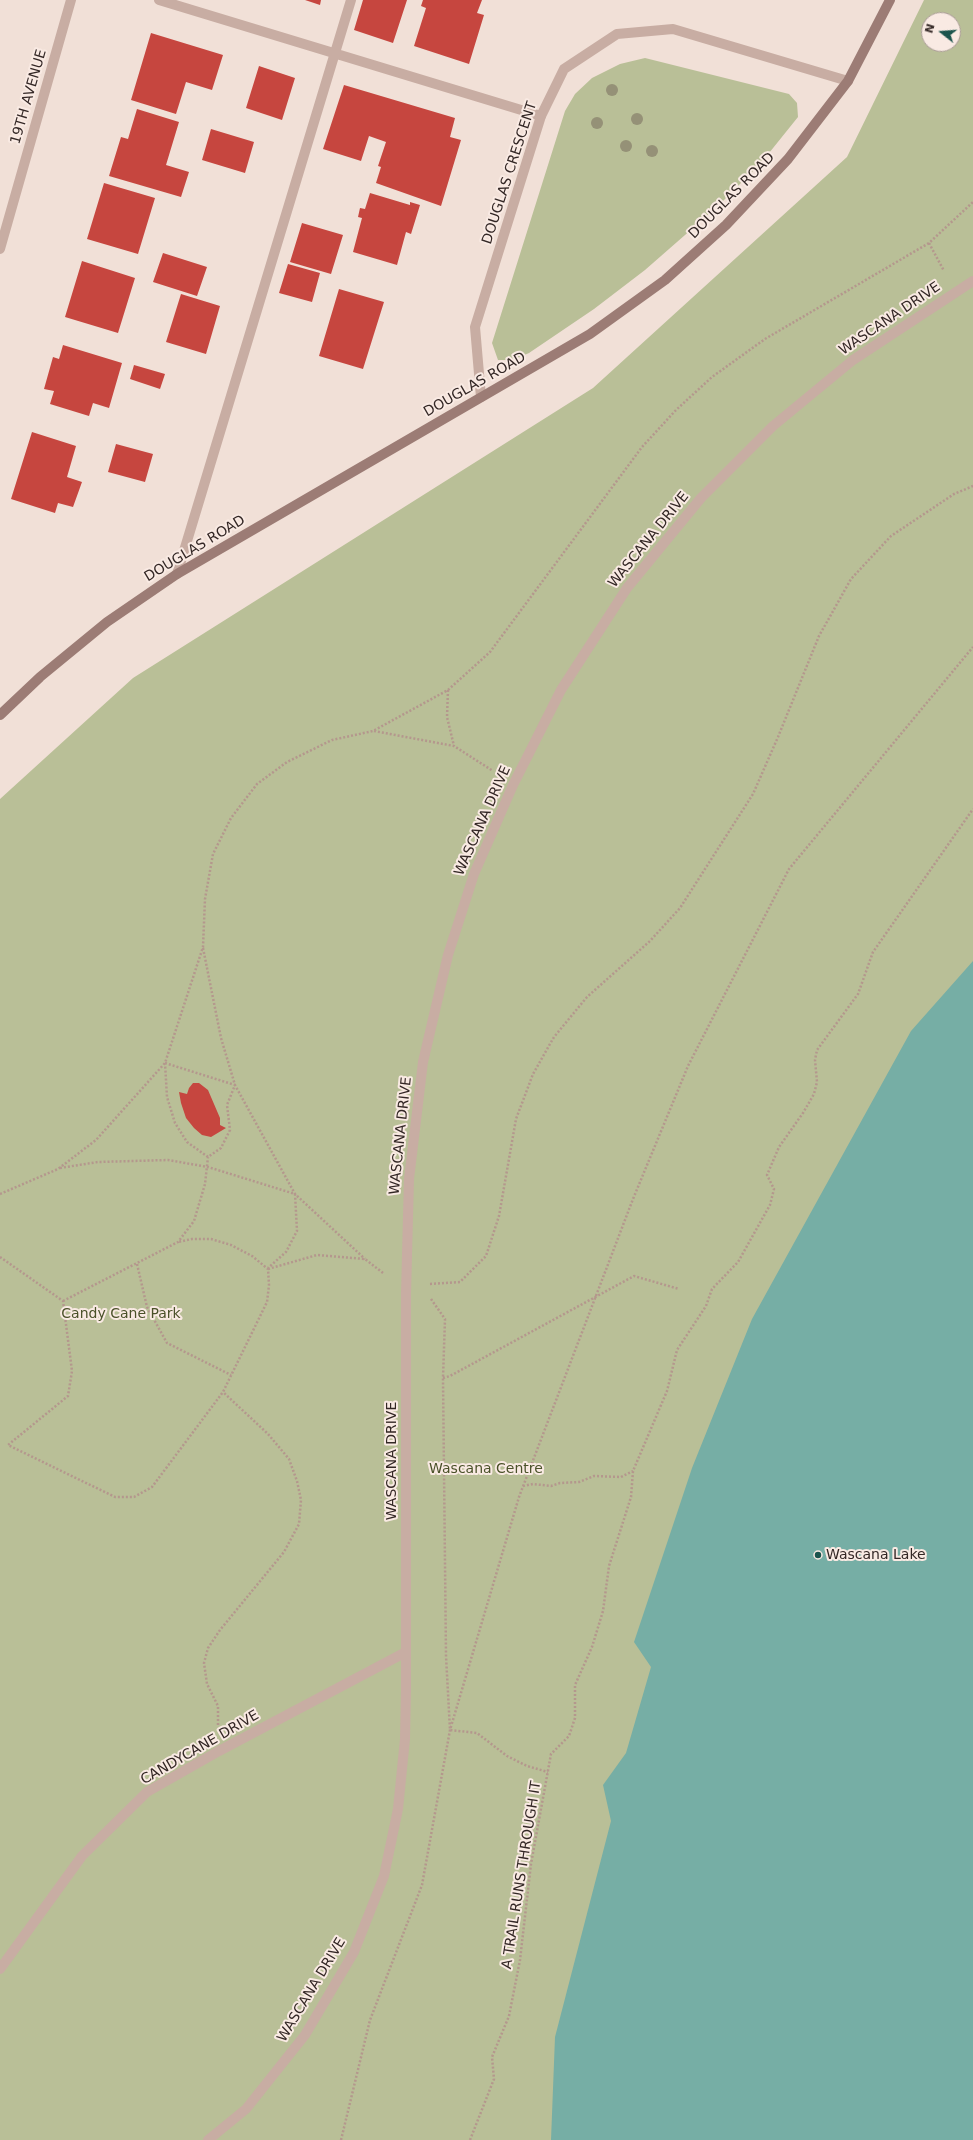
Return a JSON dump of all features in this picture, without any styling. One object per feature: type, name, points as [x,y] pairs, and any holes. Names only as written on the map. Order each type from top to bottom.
[{"type":"street","name":"19TH AVENUE","points":[[0,249],[71,0]]},
{"type":"street","points":[[159,0],[541,116]]},
{"type":"street","points":[[177,574],[351,0]]},
{"type":"street","name":"DOUGLAS ROAD","points":[[0,715],[40,677],[108,622],[177,574],[590,334],[665,280],[726,225],[788,159],[848,81],[890,0]]},
{"type":"street","name":"DOUGLAS CRESCENT","points":[[482,397],[475,327],[541,116],[564,69],[617,34],[673,29],[848,81]]},
{"type":"street","name":"WASCANA DRIVE","points":[[208,2140],[246,2109],[305,2035],[354,1952],[384,1876],[398,1809],[405,1739],[406,1277],[409,1179],[423,1062],[448,955],[474,874],[513,784],[561,690],[627,588],[701,498],[773,426],[847,364],[955,291],[973,281]]},
{"type":"street","name":"CANDYCANE DRIVE","points":[[0,1969],[82,1856],[147,1792],[219,1751],[406,1652]]},
{"type":"path","points":[[406,1277],[381,1272],[295,1194],[235,1084],[220,1038],[203,947],[205,899],[213,854],[231,818],[257,784],[287,762],[332,740],[373,731],[448,690],[490,652],[642,447],[676,410],[712,377],[765,339],[929,243],[973,202]]},
{"type":"path","points":[[929,243],[955,291]]},
{"type":"path","points":[[428,1289],[428,1284],[460,1282],[486,1256],[499,1216],[516,1118],[533,1074],[554,1038],[587,997],[650,942],[680,908],[753,794],[819,636],[851,579],[890,536],[954,494],[973,486]]},
{"type":"path","points":[[341,2140],[370,2020],[422,1885],[450,1730],[523,1486],[595,1299],[688,1066],[789,869],[973,647]]},
{"type":"path","points":[[448,690],[447,717],[454,746]]},
{"type":"path","points":[[373,731],[454,746],[513,784]]},
{"type":"path","name":"A TRAIL RUNS THROUGH IT","points":[[470,2140],[494,2079],[492,2057],[509,2016],[520,1960],[531,1864],[551,1754],[569,1736],[575,1718],[575,1685],[592,1647],[603,1611],[609,1566],[631,1497],[633,1471],[667,1391],[677,1350],[706,1306],[712,1290],[738,1262],[770,1205],[774,1189],[768,1175],[779,1147],[814,1094],[817,1082],[814,1060],[816,1050],[858,994],[873,952],[973,810]]},
{"type":"path","points":[[203,947],[165,1063],[167,1097],[174,1123],[187,1142],[208,1157]]},
{"type":"path","points":[[165,1063],[235,1084]]},
{"type":"path","points":[[58,1169],[96,1140],[165,1063]]},
{"type":"path","points":[[208,1157],[221,1148],[230,1130],[228,1105],[235,1084]]},
{"type":"path","points":[[178,1242],[194,1221],[208,1167],[208,1157]]},
{"type":"path","points":[[0,1194],[58,1169],[98,1162],[168,1160],[208,1167],[295,1194]]},
{"type":"path","points":[[268,1269],[286,1252],[297,1231],[295,1194]]},
{"type":"path","points":[[0,1257],[63,1301],[72,1371],[68,1396],[8,1445],[115,1497],[134,1497],[152,1487],[223,1392],[267,1302],[269,1285],[268,1269],[252,1256],[231,1245],[211,1239],[192,1239],[178,1242],[63,1301]]},
{"type":"path","points":[[268,1269],[317,1255],[365,1259]]},
{"type":"path","points":[[137,1264],[147,1307],[167,1343],[231,1375]]},
{"type":"path","points":[[443,1378],[450,1376],[595,1299],[613,1286],[634,1276],[679,1289]]},
{"type":"path","points":[[428,1295],[445,1319],[443,1378],[446,1656],[450,1730]]},
{"type":"path","points":[[219,1751],[218,1706],[207,1684],[204,1663],[208,1648],[220,1630],[284,1552],[299,1524],[301,1500],[298,1482],[289,1459],[268,1434],[223,1392]]},
{"type":"path","points":[[523,1486],[533,1484],[551,1486],[560,1483],[579,1482],[594,1476],[621,1478],[633,1471]]},
{"type":"path","points":[[450,1730],[477,1733],[507,1756],[527,1766],[548,1772]]},
{"type":"green space","name":"Wascana Centre","points":[[924,0],[973,0],[973,2140],[0,2140],[0,799],[133,678],[593,388],[847,157]]},
{"type":"green space","points":[[645,58],[789,94],[797,103],[798,117],[761,163],[717,207],[645,270],[594,309],[529,353],[513,360],[498,360],[492,343],[565,111],[575,94],[592,78],[620,64]]},
{"type":"water","name":"Wascana Lake","points":[[973,961],[973,2140],[551,2140],[555,2037],[611,1821],[603,1785],[626,1753],[651,1667],[634,1642],[692,1468],[752,1319],[911,1031]]},
{"type":"building","points":[[305,0],[321,0],[320,5]]},
{"type":"building","points":[[363,0],[407,0],[393,43],[354,30]]},
{"type":"building","points":[[423,0],[482,0],[477,13],[484,15],[469,64],[414,46],[426,8],[421,6]]},
{"type":"building","points":[[151,33],[223,55],[212,90],[186,82],[176,114],[131,100]]},
{"type":"building","points":[[259,66],[295,78],[282,120],[246,108]]},
{"type":"building","points":[[344,85],[455,118],[450,137],[461,140],[441,206],[376,183],[381,167],[378,166],[386,142],[369,136],[361,161],[323,149]]},
{"type":"building","points":[[137,109],[179,122],[166,165],[189,172],[181,197],[109,176],[121,137],[128,139]]},
{"type":"building","points":[[211,129],[254,142],[245,173],[202,160]]},
{"type":"building","points":[[104,183],[155,198],[138,254],[87,239]]},
{"type":"building","points":[[370,193],[410,205],[410,202],[420,205],[411,234],[406,232],[397,265],[353,252],[362,218],[358,217],[360,208],[365,209]]},
{"type":"building","points":[[302,223],[343,235],[331,274],[290,262]]},
{"type":"building","points":[[163,253],[207,267],[197,296],[153,282]]},
{"type":"building","points":[[82,261],[135,278],[118,333],[65,317]]},
{"type":"building","points":[[288,264],[320,273],[312,302],[279,293]]},
{"type":"building","points":[[339,289],[384,302],[363,369],[319,356]]},
{"type":"building","points":[[181,294],[220,306],[206,354],[166,342]]},
{"type":"building","points":[[63,345],[122,363],[109,408],[93,403],[89,416],[50,404],[54,391],[44,389],[53,357],[59,359]]},
{"type":"building","points":[[134,365],[165,374],[160,389],[130,379]]},
{"type":"building","points":[[32,432],[76,446],[67,477],[82,482],[73,507],[58,503],[55,513],[11,499]]},
{"type":"building","points":[[116,444],[153,454],[145,482],[108,472]]},
{"type":"building","points":[[193,1083],[199,1083],[208,1090],[220,1118],[220,1125],[226,1128],[211,1137],[202,1135],[194,1128],[186,1118],[181,1103],[179,1092],[187,1094]]},
{"type":"place","name":"Wascana Lake","points":[[818,1555]]},
{"type":"park label","name":"Candy Cane Park","points":[[121,1314]]}]
